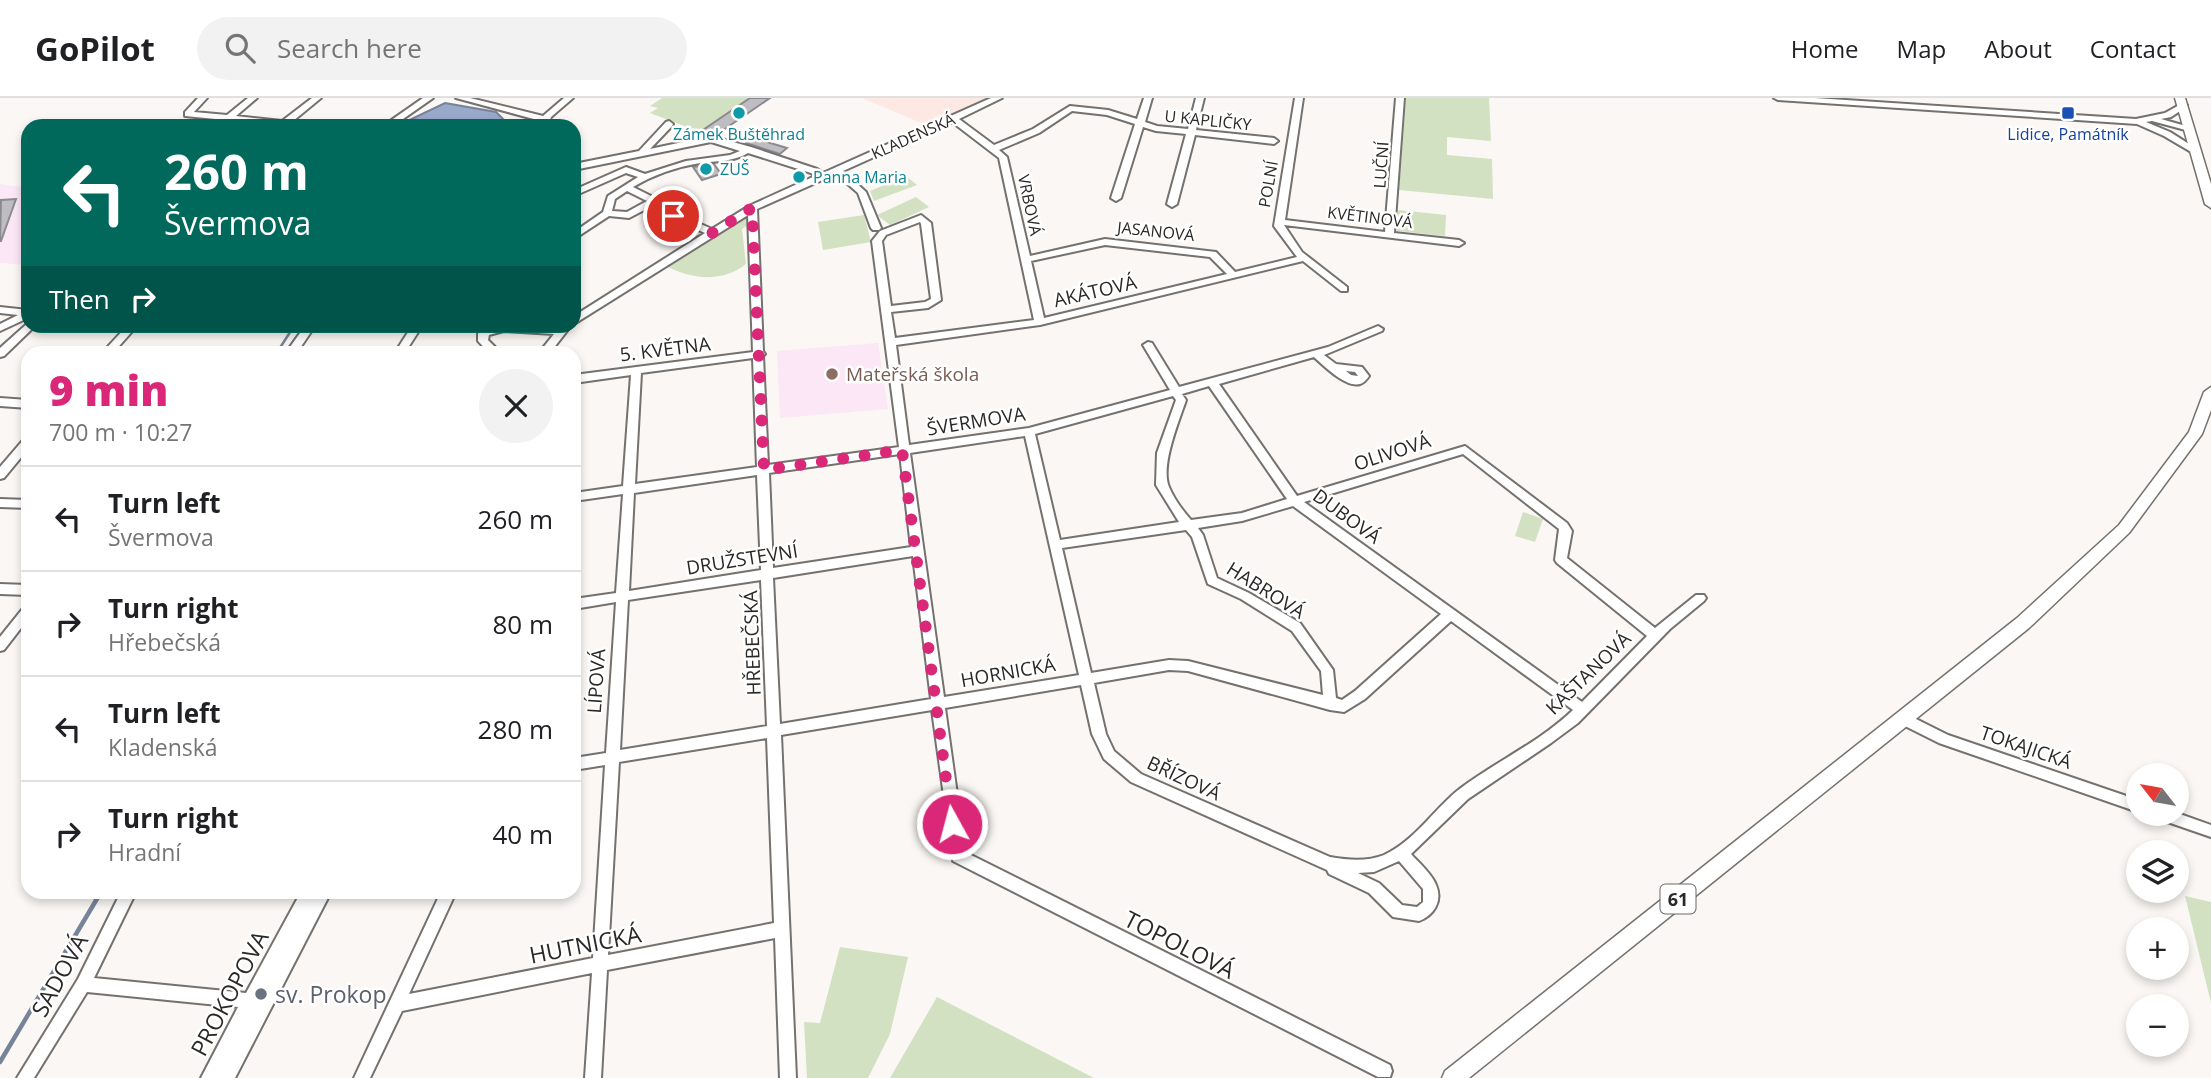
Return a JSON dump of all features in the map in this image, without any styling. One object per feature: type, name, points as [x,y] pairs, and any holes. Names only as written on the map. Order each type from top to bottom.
[{"type":"main road","points":[[2182,102],[2210,196]]},
{"type":"main road","name":"61","points":[[1452,1078],[2013,631],[2124,529],[2195,434],[2211,392]]},
{"type":"street","points":[[203,98],[188,114],[243,119]]},
{"type":"street","points":[[230,117],[253,98]]},
{"type":"street","points":[[291,119],[317,98]]},
{"type":"street","points":[[398,119],[429,98]]},
{"type":"street","points":[[460,98],[531,119]]},
{"type":"street","points":[[549,119],[569,98]]},
{"type":"street","name":"KLADENSKÁ","points":[[581,317],[752,208],[998,98]]},
{"type":"street","name":"U KAPLIČKY","points":[[1116,198],[1148,98]]},
{"type":"street","points":[[1172,204],[1200,98]]},
{"type":"street","name":"POLNÍ","points":[[1299,98],[1279,222],[1286,239],[1305,258],[1345,289]]},
{"type":"street","name":"LUČNÍ","points":[[1389,235],[1400,98]]},
{"type":"street","points":[[1778,98],[2151,123],[2190,130]]},
{"type":"street","points":[[2151,123],[2182,102]]},
{"type":"street","name":"U KAPLIČKY","points":[[995,148],[1036,131],[1066,109],[1108,113],[1140,124],[1191,132],[1274,141]]},
{"type":"street","points":[[953,118],[995,148]]},
{"type":"street","points":[[2151,123],[2196,151]]},
{"type":"street","points":[[643,151],[669,124]]},
{"type":"street","points":[[581,166],[711,139],[814,171],[821,177]]},
{"type":"street","name":"VRBOVÁ","points":[[995,148],[1003,157],[1040,322]]},
{"type":"street","points":[[581,231],[607,213],[611,198],[644,176],[712,159],[736,157],[748,149]]},
{"type":"street","points":[[581,190],[626,170],[644,176]]},
{"type":"street","points":[[837,170],[863,194],[876,228]]},
{"type":"street","points":[[607,213],[626,216],[649,205],[653,199],[626,187]]},
{"type":"street","points":[[649,205],[712,233]]},
{"type":"street","name":"HŘEBEČSKÁ","points":[[752,208],[788,1078]]},
{"type":"street","points":[[885,310],[928,306],[936,300],[926,223],[921,218],[912,219],[878,238],[885,310],[902,450],[937,703]]},
{"type":"street","name":"KVĚTINOVÁ","points":[[1279,222],[1459,243]]},
{"type":"street","name":"JASANOVÁ","points":[[1026,260],[1108,242],[1213,254],[1234,276]]},
{"type":"street","name":"AKÁTOVÁ","points":[[890,342],[1040,322],[1305,258]]},
{"type":"street","points":[[0,310],[21,313]]},
{"type":"street","points":[[0,328],[21,318]]},
{"type":"street","points":[[1212,382],[1317,354],[1378,329]]},
{"type":"street","points":[[3,351],[22,333]]},
{"type":"street","points":[[113,346],[126,333]]},
{"type":"street","points":[[0,336],[5,340],[3,351]]},
{"type":"street","points":[[1148,345],[1178,391]]},
{"type":"street","points":[[1317,354],[1332,367]]},
{"type":"street","name":"5. KVĚTNA","points":[[581,378],[760,355]]},
{"type":"street","name":"LÍPOVÁ","points":[[593,1078],[636,371]]},
{"type":"street","name":"ŠVERMOVA","points":[[581,496],[1029,432],[1212,382]]},
{"type":"street","name":"DUBOVÁ","points":[[1212,382],[1294,501],[1583,710]]},
{"type":"street","name":"HABROVÁ","points":[[1178,391],[1181,404],[1163,453],[1162,485],[1197,535],[1212,581],[1245,596],[1296,627],[1327,670],[1330,704]]},
{"type":"street","points":[[0,402],[21,404]]},
{"type":"street","name":"BŘÍZOVÁ","points":[[1029,432],[1103,745],[1126,772],[1315,859],[1353,868],[1380,864],[1402,855],[1434,825]]},
{"type":"street","points":[[0,475],[21,450]]},
{"type":"street","name":"OLIVOVÁ","points":[[1055,545],[1242,517],[1456,450],[1469,451],[1565,527],[1559,555],[1562,562],[1655,635]]},
{"type":"street","points":[[0,503],[21,504]]},
{"type":"street","name":"DRUŽSTEVNÍ","points":[[581,603],[916,551]]},
{"type":"street","points":[[0,589],[21,590]]},
{"type":"street","name":"KAŠTANOVÁ","points":[[1434,825],[1467,792],[1583,710],[1673,616],[1700,598]]},
{"type":"street","points":[[1330,704],[1350,704],[1449,615]]},
{"type":"street","points":[[0,646],[21,619]]},
{"type":"street","name":"HORNICKÁ","points":[[581,763],[1086,678],[1180,665],[1330,704]]},
{"type":"street","name":"TOPOLOVÁ","points":[[937,703],[958,856],[1384,1071]]},
{"type":"street","name":"TOKAJICKÁ","points":[[1904,719],[1944,739],[2126,802]]},
{"type":"street","points":[[2189,824],[2211,831]]},
{"type":"street","points":[[1315,859],[1374,888],[1398,912],[1414,915],[1427,909],[1432,892],[1425,879],[1402,855]]},
{"type":"street","name":"SADOVÁ","points":[[24,1078],[83,984],[126,899]]},
{"type":"street","name":"PROKOPOVA","points":[[209,1078],[305,899]]},
{"type":"street","name":"PROKOPOVA","points":[[226,1078],[320,899]]},
{"type":"street","points":[[362,1078],[446,899]]},
{"type":"street","name":"HUTNICKÁ","points":[[397,1004],[782,929]]},
{"type":"street","points":[[83,984],[251,1000]]},
{"type":"shaded area","points":[[862,98],[986,98],[926,125]]},
{"type":"shaded area","points":[[0,184],[21,187],[21,264],[0,263]]},
{"type":"shaded area","points":[[878,343],[888,409],[780,418],[777,351]]},
{"type":"green space","points":[[662,98],[750,98],[700,132],[650,113],[658,108],[650,106]]},
{"type":"green space","points":[[1406,98],[1489,98],[1491,141],[1447,137],[1447,155],[1492,159],[1493,199],[1399,190]]},
{"type":"green space","points":[[906,176],[917,185],[874,201],[870,191]]},
{"type":"green space","points":[[916,197],[929,207],[890,225],[877,215]]},
{"type":"green space","points":[[1398,210],[1446,215],[1445,236],[1397,231]]},
{"type":"green space","points":[[864,215],[871,242],[823,250],[818,222]]},
{"type":"green space","points":[[744,216],[749,224],[742,229],[746,264],[728,274],[708,277],[688,275],[668,267]]},
{"type":"green space","points":[[1523,512],[1543,519],[1535,542],[1515,536]]},
{"type":"green space","points":[[2189,897],[2211,902],[2211,1003],[2187,903],[2189,903]]},
{"type":"green space","points":[[840,947],[908,957],[890,1034],[868,1078],[807,1078],[804,1022],[820,1023]]},
{"type":"green space","points":[[937,997],[1094,1078],[890,1078]]},
{"type":"water","points":[[445,103],[496,112],[503,119],[412,119]]},
{"type":"building","name":"Zámek Buštěhrad","points":[[750,98],[770,98],[716,135],[700,132]]},
{"type":"building","points":[[747,137],[787,148],[780,154],[746,143]]},
{"type":"building","name":"ZUŠ","points":[[714,164],[721,174],[702,180],[693,167]]},
{"type":"building","points":[[16,199],[1,241],[0,241],[1,200]]},
{"type":"waterway","points":[[281,346],[290,333]]},
{"type":"waterway","points":[[0,1062],[97,899]]},
{"type":"place","name":"Zámek Buštěhrad","points":[[739,113]]},
{"type":"place","name":"Lidice, Památník","points":[[2068,113]]},
{"type":"place","name":"ZUŠ","points":[[706,169]]},
{"type":"place","name":"Panna Maria","points":[[799,177]]},
{"type":"place","name":"Mateřská škola","points":[[832,374]]},
{"type":"place","name":"sv. Prokop","points":[[261,994]]},
{"type":"route","points":[[673,216],[712,233],[752,208],[755,222],[764,470],[902,450],[952,824]]}]
